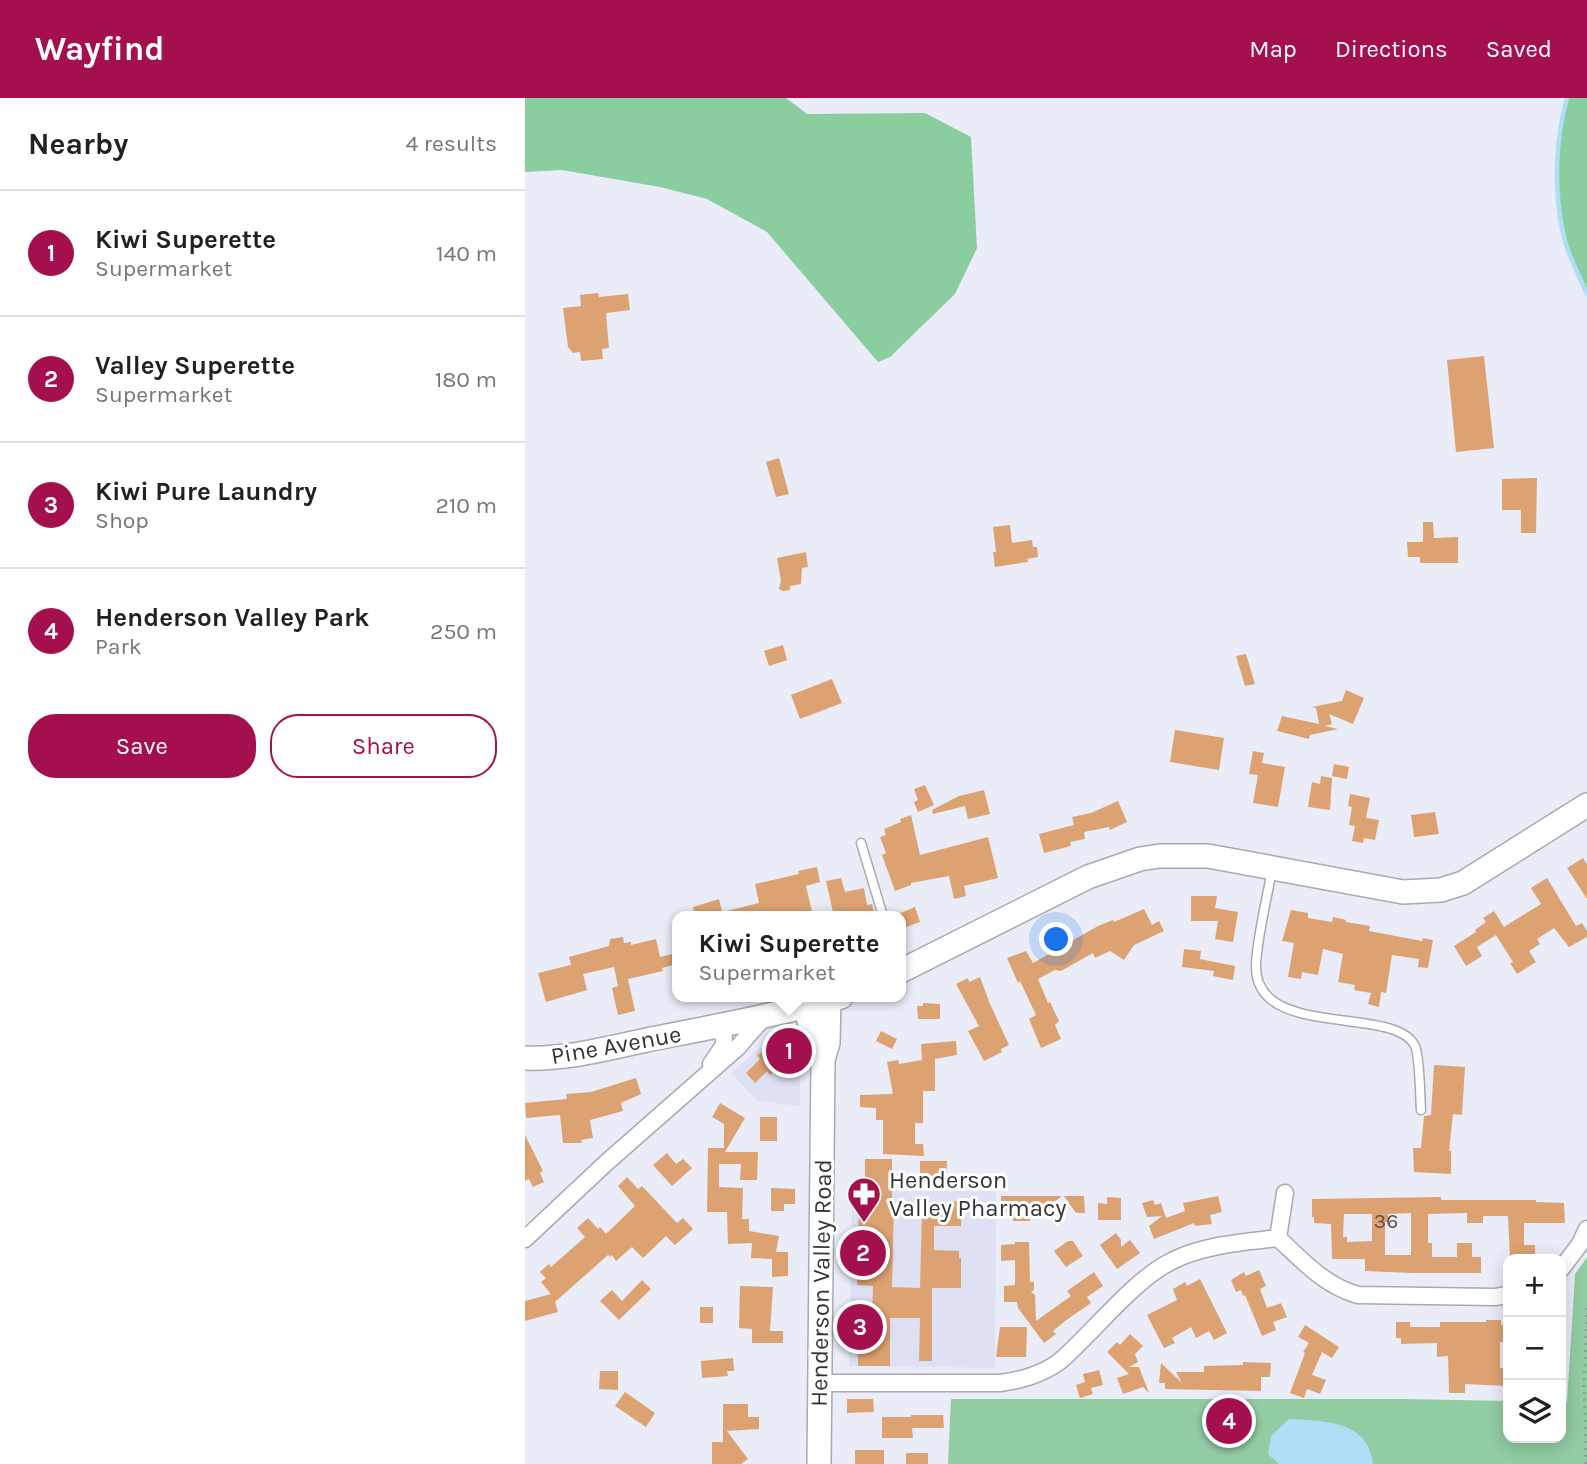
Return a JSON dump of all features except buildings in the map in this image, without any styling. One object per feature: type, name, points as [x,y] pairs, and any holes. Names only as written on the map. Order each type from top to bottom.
[{"type":"street","points":[[906,968],[1088,877],[1140,859],[1160,856],[1208,856],[1403,892],[1441,890],[1463,883],[1587,805]]},
{"type":"street","name":"Pine Avenue","points":[[525,1058],[544,1059],[579,1054],[820,1002]]},
{"type":"street","name":"Henderson Valley Road","points":[[819,1464],[823,1060],[834,1002]]},
{"type":"street","name":"Henderson Valley Road","points":[[806,1006],[813,1041],[823,1060]]},
{"type":"street","points":[[525,1239],[738,1047],[765,1016]]},
{"type":"street","points":[[691,1087],[724,1045],[723,1024]]},
{"type":"street","points":[[1278,1238],[1285,1193]]},
{"type":"street","points":[[1566,1262],[1580,1244],[1587,1228]]},
{"type":"street","points":[[821,1383],[1000,1383],[1021,1380],[1042,1373],[1059,1362],[1148,1276],[1171,1261],[1212,1248],[1278,1238],[1328,1282],[1358,1295],[1503,1296]]},
{"type":"lane","points":[[861,844],[881,911]]},
{"type":"lane","points":[[1272,868],[1256,967],[1259,983],[1272,1002],[1284,1008],[1387,1028],[1407,1038],[1415,1047],[1421,1110]]},
{"type":"path","points":[[1586,1464],[1584,1383],[1587,1308]]},
{"type":"shaded area","points":[[792,1025],[800,1031],[800,1106],[757,1101],[731,1073],[784,1026]]},
{"type":"shaded area","points":[[852,1191],[996,1191],[995,1368],[849,1366]]},
{"type":"green space","points":[[525,98],[786,98],[807,114],[925,113],[971,137],[977,248],[955,294],[890,357],[878,362],[767,232],[707,199],[660,187],[562,170],[525,172]]},
{"type":"green space","points":[[1567,98],[1587,98],[1587,294],[1565,241],[1558,200],[1558,148]]},
{"type":"green space","points":[[1587,1257],[1587,1464],[948,1464],[951,1399],[1503,1401],[1503,1443],[1566,1443],[1566,1402],[1575,1274]]},
{"type":"water","points":[[1289,1419],[1329,1423],[1354,1431],[1370,1450],[1373,1464],[1279,1464],[1268,1454],[1271,1436]]},
{"type":"waterway","points":[[1567,98],[1558,148],[1558,200],[1565,241],[1587,294]]},
{"type":"place","name":"Kiwi Superette","points":[[789,1051]]},
{"type":"place","name":"Henderson Valley Pharmacy","points":[[864,1224]]},
{"type":"place","name":"Valley Superette","points":[[863,1253]]},
{"type":"place","name":"Kiwi Pure Laundry","points":[[860,1327]]},
{"type":"place","name":"Henderson Valley Park","points":[[1229,1421]]}]
